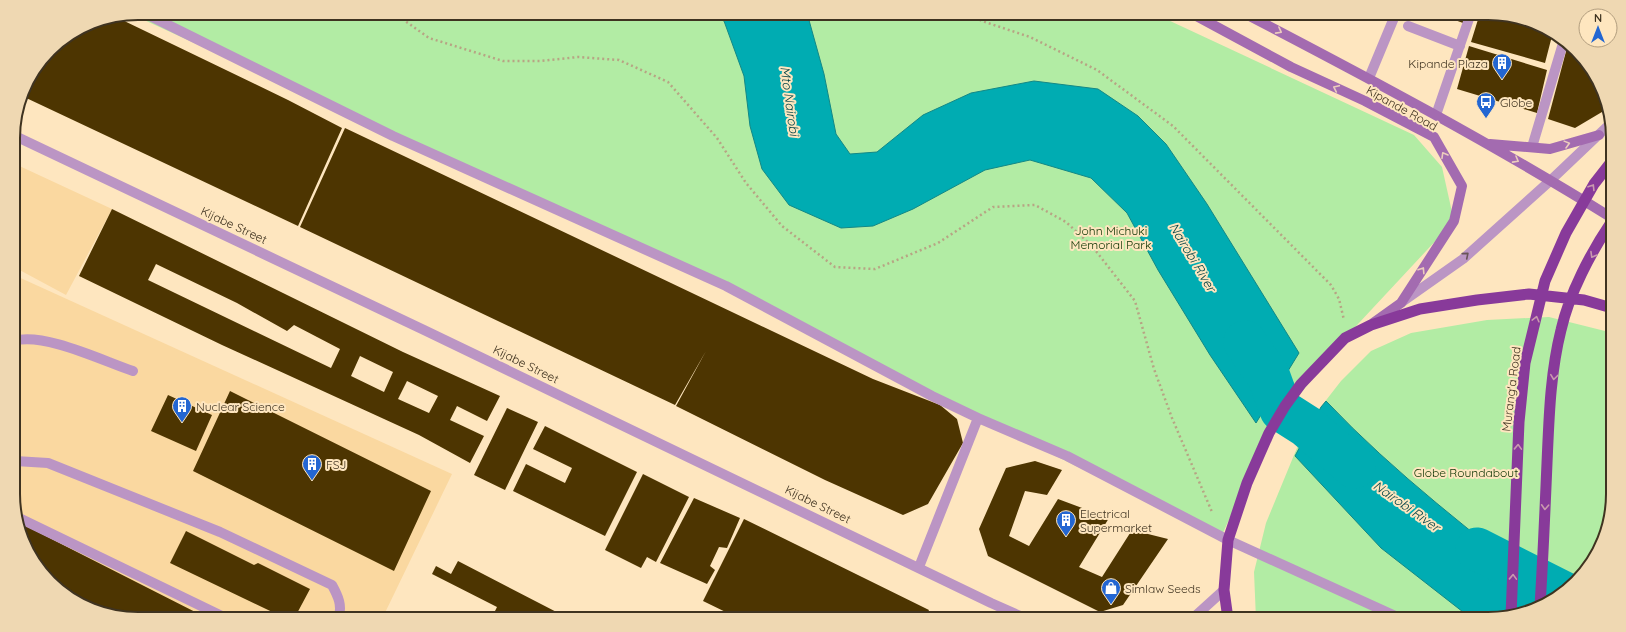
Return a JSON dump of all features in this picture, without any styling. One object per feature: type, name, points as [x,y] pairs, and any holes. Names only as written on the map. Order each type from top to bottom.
[{"type":"highway","name":"Murang'a Road","points":[[1511,609],[1519,422],[1525,363],[1545,281],[1573,221],[1594,184],[1606,169]]},
{"type":"highway","points":[[1540,599],[1549,412],[1557,348],[1561,329],[1582,275],[1606,231]]},
{"type":"highway","points":[[1227,612],[1224,590],[1224,538],[1247,483],[1269,433],[1300,384],[1345,338],[1371,325],[1420,309],[1477,300],[1529,294],[1584,300],[1606,306]]},
{"type":"main road","name":"Kipande Road","points":[[1204,20],[1291,67],[1365,101],[1434,137],[1462,186],[1454,221],[1401,303]]},
{"type":"main road","name":"Kipande Road","points":[[1258,20],[1370,78],[1436,115],[1551,180],[1606,216]]},
{"type":"main road","name":"Kipande Road","points":[[1486,144],[1550,149],[1599,135]]},
{"type":"main road","points":[[1371,325],[1401,303]]},
{"type":"street","points":[[158,20],[393,136],[726,286],[926,393],[978,418],[1073,459],[1224,538],[1387,612]]},
{"type":"street","points":[[1370,78],[1393,20]]},
{"type":"street","points":[[1436,115],[1469,20]]},
{"type":"street","points":[[1408,26],[1460,46]]},
{"type":"street","points":[[1532,147],[1562,46]]},
{"type":"street","points":[[1401,303],[1463,259],[1605,129]]},
{"type":"street","name":"Kijabe Street","points":[[20,138],[1011,612]]},
{"type":"street","points":[[20,341],[39,339],[64,346],[133,371]]},
{"type":"street","points":[[919,567],[978,418]]},
{"type":"street","points":[[20,461],[48,463],[220,532],[332,585],[339,598],[341,612]]},
{"type":"street","points":[[23,520],[214,612]]},
{"type":"street","points":[[1200,612],[1224,590]]},
{"type":"path","points":[[404,20],[429,38],[502,61],[540,61],[578,58],[619,60],[668,82],[717,138],[746,183],[782,226],[835,267],[875,269],[938,242],[993,207],[1035,205],[1066,222],[1092,246],[1134,301],[1154,369],[1170,411],[1224,538]]},
{"type":"path","points":[[980,20],[1030,37],[1097,70],[1173,126],[1331,285],[1339,299],[1344,316],[1345,338]]},
{"type":"shaded area","points":[[20,166],[112,209],[66,295],[20,270]]},
{"type":"shaded area","points":[[20,278],[452,474],[385,612],[138,612],[108,608],[86,600],[60,583],[49,572],[32,546],[22,517],[20,494]]},
{"type":"green space","name":"John Michuki Memorial Park","points":[[144,20],[1168,20],[1414,135],[1442,167],[1454,221],[1345,338],[1269,433],[1221,537],[978,418],[726,286]]},
{"type":"green space","name":"Globe Roundabout","points":[[1549,317],[1606,331],[1605,509],[1600,532],[1594,546],[1582,566],[1560,588],[1547,596],[1533,603],[1503,611],[1256,612],[1254,572],[1266,523],[1306,426],[1341,381],[1371,351],[1411,333],[1487,320]]},
{"type":"water","name":"Mto Nairobi","points":[[722,20],[809,20],[824,74],[836,134],[850,154],[877,152],[923,115],[971,93],[1034,81],[1098,89],[1138,116],[1166,144],[1207,204],[1299,353],[1256,423],[1210,355],[1158,270],[1127,213],[1091,178],[1030,160],[985,170],[913,209],[873,226],[841,228],[789,205],[762,169],[750,126],[744,76],[724,21]]},
{"type":"water","points":[[1326,401],[1352,428],[1408,479],[1550,594],[1533,603],[1518,608],[1495,612],[1463,612],[1381,548],[1295,456],[1321,407]]},
{"type":"building","points":[[1455,20],[1464,20],[1463,23]]},
{"type":"building","points":[[1478,20],[1511,22],[1526,26],[1551,39],[1545,63],[1471,42]]},
{"type":"building","points":[[124,21],[288,100],[342,128],[298,226],[27,98],[32,86],[44,66],[60,49],[86,32],[108,24]]},
{"type":"building","name":"Kipande Plaza","points":[[1469,46],[1547,70],[1537,113],[1457,89]]},
{"type":"building","points":[[1567,50],[1582,66],[1590,79],[1597,93],[1603,112],[1575,128],[1548,119]]},
{"type":"building","points":[[345,128],[873,379],[940,405],[957,419],[963,443],[928,504],[903,515],[825,480],[676,406],[706,351],[675,405],[300,227]]},
{"type":"building","points":[[112,209],[403,352],[500,396],[487,421],[457,406],[450,420],[484,436],[470,463],[419,435],[222,345],[79,276]],"holes":[[[156,264],[237,303],[287,331],[294,325],[340,349],[331,368],[148,280]],[[360,356],[393,372],[384,392],[351,376]],[[407,381],[438,396],[429,413],[398,399]]]},
{"type":"building","name":"FSJ","points":[[230,391],[431,491],[394,571],[193,471]]},
{"type":"building","name":"Nuclear Science","points":[[168,395],[212,415],[196,451],[151,431]]},
{"type":"building","points":[[507,408],[538,422],[505,490],[474,475]]},
{"type":"building","points":[[545,426],[637,472],[605,536],[513,491],[526,464],[565,483],[572,468],[533,449]]},
{"type":"building","name":"Electrical Supermarket","points":[[1035,461],[1062,470],[1047,495],[1025,491],[1009,536],[1029,546],[1058,499],[1109,518],[1079,567],[1102,577],[1132,530],[1168,539],[1123,605],[1100,612],[988,556],[979,529],[1006,468]]},
{"type":"building","points":[[643,474],[689,497],[656,562],[647,557],[641,568],[605,550]]},
{"type":"building","points":[[694,498],[740,518],[727,548],[719,547],[710,566],[715,570],[707,584],[660,563]]},
{"type":"building","points":[[744,519],[929,610],[928,612],[726,612],[703,601]]},
{"type":"building","points":[[24,525],[195,612],[123,611],[100,606],[86,600],[60,583],[49,572],[32,546]]},
{"type":"building","points":[[186,531],[254,565],[258,563],[310,589],[298,612],[272,612],[170,563]]},
{"type":"building","points":[[458,561],[556,612],[494,612],[497,607],[432,574],[436,566],[451,574]]},
{"type":"waterway","name":"Nairobi River","points":[[1245,342],[1269,377],[1281,410],[1306,426],[1354,467]]},
{"type":"waterway","name":"Nairobi River","points":[[1477,549],[1557,590]]},
{"type":"place","name":"Kipande Plaza","points":[[1502,80]]},
{"type":"place","name":"Globe","points":[[1486,119]]},
{"type":"place","name":"Nuclear Science","points":[[182,423]]},
{"type":"place","name":"FSJ","points":[[312,481]]},
{"type":"place","name":"Electrical Supermarket","points":[[1066,537]]},
{"type":"place","name":"Simlaw Seeds","points":[[1111,605]]}]
